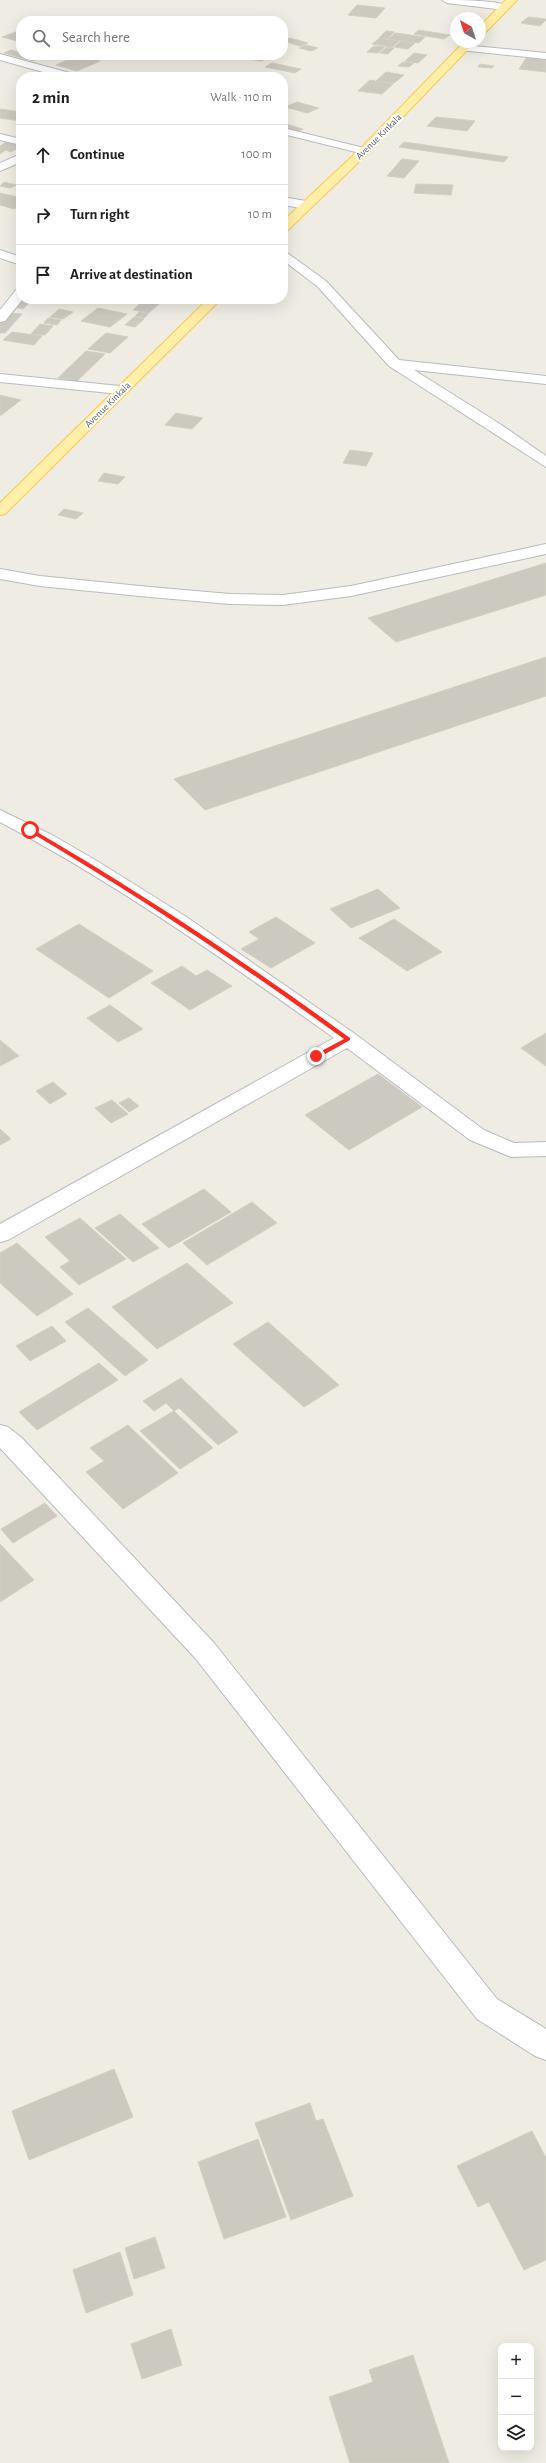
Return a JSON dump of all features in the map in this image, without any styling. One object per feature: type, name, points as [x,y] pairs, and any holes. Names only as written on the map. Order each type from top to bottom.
[{"type":"main road","points":[[486,26],[509,3]]},
{"type":"main road","name":"Avenue Kinkala","points":[[288,223],[364,151],[464,48]]},
{"type":"main road","name":"Avenue Kinkala","points":[[0,511],[120,390],[210,304]]},
{"type":"street","points":[[447,0],[509,3]]},
{"type":"street","points":[[486,48],[546,56]]},
{"type":"street","points":[[0,57],[55,72]]},
{"type":"street","points":[[288,132],[364,151]]},
{"type":"street","points":[[0,137],[16,141]]},
{"type":"street","points":[[0,168],[16,160]]},
{"type":"street","points":[[288,202],[307,205]]},
{"type":"street","points":[[0,254],[16,259]]},
{"type":"street","points":[[288,258],[322,284],[394,363],[495,427],[546,463]]},
{"type":"street","points":[[0,318],[16,299]]},
{"type":"street","points":[[394,363],[546,380]]},
{"type":"street","points":[[0,378],[32,384],[64,384],[120,390]]},
{"type":"street","points":[[0,574],[40,581],[150,592],[230,599],[283,600],[351,591],[546,549]]},
{"type":"street","points":[[0,815],[30,830],[110,877],[259,974],[477,1135],[511,1150],[546,1149]]},
{"type":"street","points":[[0,1234],[348,1039]]},
{"type":"street","points":[[0,1434],[18,1451],[204,1651],[486,2009],[546,2046]]},
{"type":"building","points":[[357,5],[385,8],[376,18],[348,15]]},
{"type":"building","points":[[528,17],[546,20],[540,26],[521,23]]},
{"type":"building","points":[[419,30],[450,35],[444,39],[414,34]]},
{"type":"building","points":[[386,31],[394,32],[387,39],[379,38]]},
{"type":"building","points":[[16,32],[16,41],[2,37]]},
{"type":"building","points":[[395,33],[425,37],[419,43],[388,39]]},
{"type":"building","points":[[290,38],[308,43],[300,46],[288,42],[288,39]]},
{"type":"building","points":[[380,38],[399,41],[392,47],[372,44]]},
{"type":"building","points":[[401,41],[415,43],[408,49],[394,47]]},
{"type":"building","points":[[306,45],[318,48],[311,51],[299,48]]},
{"type":"building","points":[[374,46],[385,47],[378,53],[367,52]]},
{"type":"building","points":[[387,47],[394,48],[388,54],[380,53]]},
{"type":"building","points":[[11,50],[16,52],[16,56],[4,53]]},
{"type":"building","points":[[414,53],[427,55],[418,63],[405,61]]},
{"type":"building","points":[[527,57],[546,58],[546,72],[519,69]]},
{"type":"building","points":[[68,60],[100,61],[77,71],[56,65]]},
{"type":"building","points":[[403,62],[414,63],[409,67],[398,66]]},
{"type":"building","points":[[272,63],[301,69],[295,73],[265,67]]},
{"type":"building","points":[[480,64],[494,66],[492,68],[478,67]]},
{"type":"building","points":[[386,72],[404,75],[394,83],[376,81]]},
{"type":"building","points":[[370,80],[393,84],[382,94],[358,91]]},
{"type":"building","points":[[297,102],[319,108],[307,113],[288,108],[288,106]]},
{"type":"building","points":[[0,109],[16,111],[16,120],[0,118]]},
{"type":"building","points":[[436,117],[475,121],[467,131],[427,126]]},
{"type":"building","points":[[288,125],[303,129],[296,132],[288,130]]},
{"type":"building","points":[[6,142],[16,144],[16,149],[11,152],[6,150],[0,154],[0,146]]},
{"type":"building","points":[[404,142],[508,157],[504,162],[399,147]]},
{"type":"building","points":[[402,159],[419,161],[404,178],[387,176]]},
{"type":"building","points":[[4,182],[16,185],[10,188],[0,186]]},
{"type":"building","points":[[416,184],[453,185],[451,195],[414,193]]},
{"type":"building","points":[[0,193],[16,197],[16,208],[14,209],[0,205]]},
{"type":"building","points":[[16,302],[16,304],[28,304],[23,309],[11,307]]},
{"type":"building","points":[[140,304],[159,304],[149,313],[133,310]]},
{"type":"building","points":[[98,308],[127,314],[110,327],[81,321]]},
{"type":"building","points":[[59,309],[73,312],[63,319],[50,317]]},
{"type":"building","points":[[139,312],[148,314],[144,318],[135,316]]},
{"type":"building","points":[[9,313],[22,314],[5,333],[0,333],[0,322]]},
{"type":"building","points":[[134,317],[144,319],[135,327],[125,325]]},
{"type":"building","points":[[48,318],[61,320],[57,325],[44,323]]},
{"type":"building","points":[[40,324],[53,326],[45,335],[31,334]]},
{"type":"building","points":[[12,332],[42,336],[34,345],[3,340]]},
{"type":"building","points":[[106,333],[128,337],[110,353],[88,349]]},
{"type":"building","points":[[86,351],[105,354],[77,381],[58,378]]},
{"type":"building","points":[[0,395],[21,400],[0,416]]},
{"type":"building","points":[[176,413],[203,418],[192,429],[165,425]]},
{"type":"building","points":[[350,450],[373,453],[366,466],[343,463]]},
{"type":"building","points":[[104,473],[125,477],[118,484],[98,481]]},
{"type":"building","points":[[64,509],[83,513],[76,519],[58,515]]},
{"type":"building","points":[[546,563],[546,595],[396,642],[368,618]]},
{"type":"building","points":[[546,657],[546,696],[205,810],[174,779]]},
{"type":"building","points":[[378,889],[400,908],[351,928],[330,909]]},
{"type":"building","points":[[276,917],[315,943],[271,968],[241,949],[259,939],[249,932]]},
{"type":"building","points":[[394,919],[442,952],[407,971],[359,938]]},
{"type":"building","points":[[79,924],[153,971],[109,998],[36,949]]},
{"type":"building","points":[[182,966],[196,976],[207,970],[232,986],[190,1010],[151,983]]},
{"type":"building","points":[[110,1005],[143,1029],[118,1042],[87,1018]]},
{"type":"building","points":[[546,1033],[546,1066],[521,1048]]},
{"type":"building","points":[[0,1040],[19,1056],[0,1066]]},
{"type":"building","points":[[378,1074],[422,1107],[349,1150],[305,1115]]},
{"type":"building","points":[[53,1082],[67,1094],[50,1104],[36,1091]]},
{"type":"building","points":[[129,1098],[139,1106],[129,1112],[119,1103]]},
{"type":"building","points":[[112,1100],[128,1114],[111,1123],[95,1108]]},
{"type":"building","points":[[0,1129],[11,1139],[0,1145]]},
{"type":"building","points":[[204,1189],[231,1212],[169,1248],[142,1224]]},
{"type":"building","points":[[252,1202],[277,1223],[207,1265],[183,1243]]},
{"type":"building","points":[[120,1214],[159,1248],[133,1262],[95,1228]]},
{"type":"building","points":[[80,1218],[126,1259],[79,1285],[60,1267],[70,1261],[45,1237]]},
{"type":"building","points":[[17,1243],[73,1294],[37,1316],[0,1283],[0,1253]]},
{"type":"building","points":[[187,1263],[233,1303],[157,1349],[112,1307]]},
{"type":"building","points":[[88,1308],[148,1360],[125,1376],[65,1322]]},
{"type":"building","points":[[268,1322],[339,1385],[304,1407],[233,1344]]},
{"type":"building","points":[[52,1326],[66,1341],[30,1361],[16,1346]]},
{"type":"building","points":[[99,1363],[118,1380],[37,1430],[19,1412]]},
{"type":"building","points":[[181,1378],[238,1432],[218,1445],[179,1408],[174,1411],[166,1403],[154,1411],[143,1401]]},
{"type":"building","points":[[174,1411],[213,1448],[180,1469],[140,1431]]},
{"type":"building","points":[[128,1425],[178,1473],[123,1509],[86,1472],[104,1461],[90,1448]]},
{"type":"building","points":[[45,1503],[57,1516],[13,1543],[1,1529]]},
{"type":"building","points":[[0,1544],[34,1580],[0,1602]]},
{"type":"building","points":[[114,2069],[133,2117],[29,2160],[12,2111]]},
{"type":"building","points":[[310,2103],[316,2121],[323,2119],[353,2196],[291,2220],[255,2123]]},
{"type":"building","points":[[532,2131],[546,2158],[546,2260],[524,2270],[489,2202],[478,2207],[457,2166]]},
{"type":"building","points":[[258,2139],[286,2217],[224,2239],[198,2162]]},
{"type":"building","points":[[155,2237],[165,2268],[134,2279],[125,2248]]},
{"type":"building","points":[[120,2252],[133,2295],[86,2313],[73,2270]]},
{"type":"building","points":[[171,2329],[182,2365],[142,2379],[131,2344]]},
{"type":"building","points":[[413,2355],[449,2463],[350,2463],[329,2397],[373,2382],[369,2370]]},
{"type":"route","points":[[30,830],[110,877],[259,974],[348,1039],[316,1056]]}]
